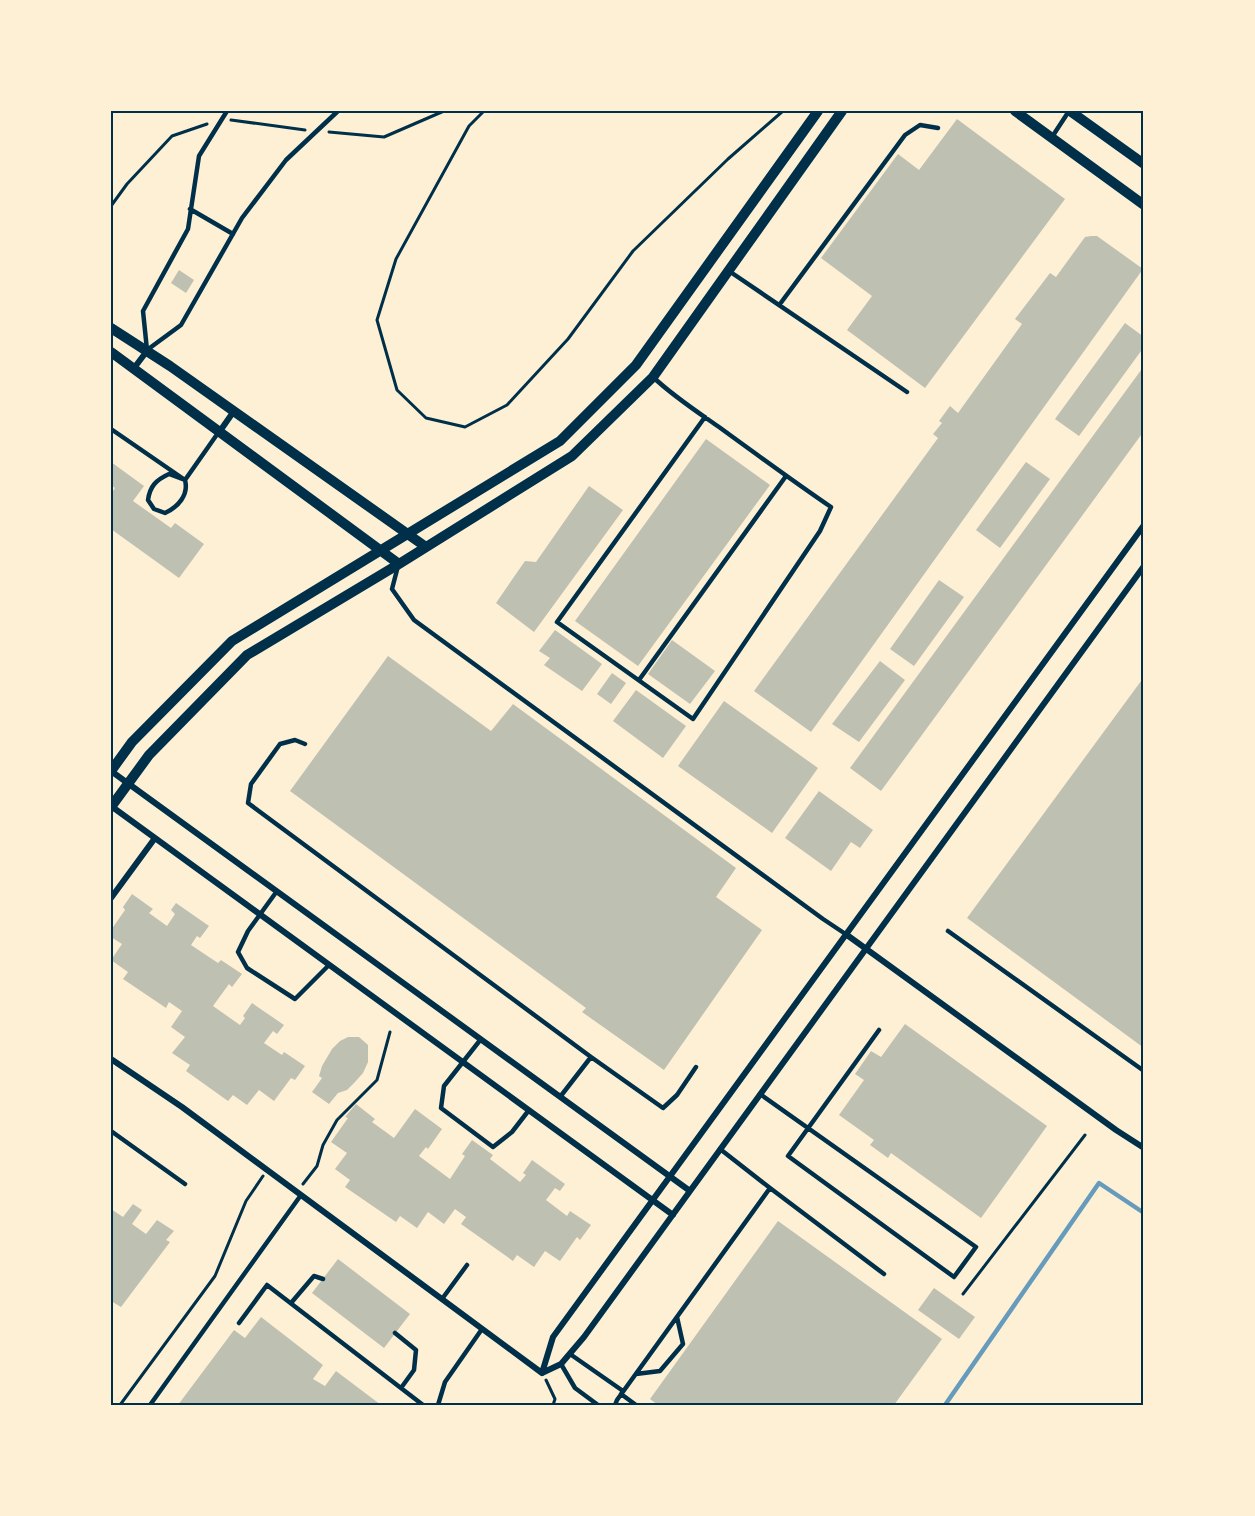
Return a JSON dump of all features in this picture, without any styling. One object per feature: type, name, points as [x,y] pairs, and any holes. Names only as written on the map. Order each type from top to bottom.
[{"type":"street","points":[[690,1191],[111,771],[132,742],[232,641],[560,441],[636,365],[818,111]]},
{"type":"street","points":[[673,1215],[111,806],[149,755],[247,655],[426,548],[572,456],[653,377],[842,111]]},
{"type":"street","points":[[1015,111],[1144,204]]},
{"type":"street","points":[[1070,111],[1144,164]]},
{"type":"street","points":[[111,328],[234,410],[426,548]]},
{"type":"street","points":[[134,368],[147,350]]},
{"type":"street","points":[[111,352],[399,564]]},
{"type":"street","points":[[220,431],[234,410]]},
{"type":"street","points":[[542,1373],[553,1337],[1144,525]]},
{"type":"street","points":[[542,1373],[561,1364],[570,1354],[1144,566]]},
{"type":"street","points":[[111,898],[155,838]]},
{"type":"street","points":[[847,935],[1144,1148]]},
{"type":"street","points":[[111,1059],[182,1107],[542,1373]]},
{"type":"lane","points":[[147,350],[143,311],[188,229],[199,156],[227,111]]},
{"type":"lane","points":[[147,350],[181,325],[242,218],[286,160],[338,111]]},
{"type":"lane","points":[[1052,137],[1070,111]]},
{"type":"lane","points":[[780,304],[905,135],[920,125],[938,128]]},
{"type":"lane","points":[[190,209],[233,234]]},
{"type":"lane","points":[[729,271],[907,392]]},
{"type":"lane","points":[[653,377],[666,390],[705,417],[786,476],[831,507],[820,531],[693,718],[557,621],[705,417]]},
{"type":"lane","points":[[111,429],[185,480],[187,485],[184,497],[174,509],[165,513],[154,509],[148,500],[149,490],[158,479],[169,474],[185,480]]},
{"type":"lane","points":[[185,480],[220,431]]},
{"type":"lane","points":[[639,680],[786,476]]},
{"type":"lane","points":[[399,564],[392,589],[414,620],[847,935]]},
{"type":"lane","points":[[305,744],[295,740],[280,744],[250,784],[248,803],[591,1058],[663,1108],[676,1095],[696,1067]]},
{"type":"lane","points":[[277,891],[248,931],[238,952],[247,968],[295,999],[329,965]]},
{"type":"lane","points":[[948,931],[1144,1071]]},
{"type":"lane","points":[[760,1094],[807,1128],[976,1247],[954,1277],[788,1156],[807,1128],[879,1030]]},
{"type":"lane","points":[[481,1040],[444,1086],[441,1108],[493,1147],[512,1132],[529,1110]]},
{"type":"lane","points":[[560,1097],[591,1058]]},
{"type":"lane","points":[[111,1131],[185,1184]]},
{"type":"lane","points":[[720,1149],[884,1274]]},
{"type":"lane","points":[[615,1405],[622,1392],[770,1188]]},
{"type":"lane","points":[[150,1405],[301,1195]]},
{"type":"lane","points":[[442,1299],[467,1264]]},
{"type":"lane","points":[[291,1304],[314,1276],[323,1279]]},
{"type":"lane","points":[[239,1323],[267,1285],[423,1405]]},
{"type":"lane","points":[[636,1374],[660,1371],[683,1344],[677,1317]]},
{"type":"lane","points":[[438,1405],[445,1382],[482,1329]]},
{"type":"lane","points":[[395,1333],[416,1350],[414,1370],[401,1388]]},
{"type":"lane","points":[[570,1354],[636,1405]]},
{"type":"lane","points":[[561,1364],[574,1388],[598,1405]]},
{"type":"path","points":[[111,206],[127,184],[172,136],[222,119],[384,137],[444,111]]},
{"type":"path","points":[[484,111],[470,126],[396,259],[377,320],[397,390],[426,418],[465,427],[507,405],[568,339],[633,251],[728,159],[783,111]]},
{"type":"path","points":[[303,1184],[316,1166],[323,1145],[337,1120],[377,1080],[390,1032]]},
{"type":"path","points":[[963,1293],[1084,1135]]},
{"type":"path","points":[[120,1405],[215,1275],[246,1201],[267,1170]]},
{"type":"path","points":[[542,1373],[555,1399],[554,1405]]},
{"type":"building","points":[[957,119],[1065,199],[925,388],[847,330],[872,296],[821,258],[898,154],[919,170]]},
{"type":"building","points":[[1097,236],[1143,269],[811,732],[754,691],[938,438],[933,434],[942,423],[939,421],[950,406],[958,413],[1022,324],[1015,319],[1050,273],[1056,277],[1085,237]]},
{"type":"building","points":[[179,270],[194,280],[186,293],[171,283]]},
{"type":"building","points":[[1125,323],[1144,337],[1144,347],[1079,436],[1055,419]]},
{"type":"building","points":[[1144,366],[1144,431],[881,791],[850,768]]},
{"type":"building","points":[[706,439],[770,485],[638,666],[575,621]]},
{"type":"building","points":[[111,462],[144,486],[133,501],[171,528],[175,523],[204,544],[179,578],[111,529],[111,494],[115,488],[111,485]]},
{"type":"building","points":[[1026,462],[1050,479],[1000,548],[976,530]]},
{"type":"building","points":[[589,486],[623,510],[534,632],[496,603],[525,561],[536,562]]},
{"type":"building","points":[[939,580],[964,597],[914,666],[890,649]]},
{"type":"building","points":[[555,630],[602,664],[582,691],[544,665],[550,658],[539,651]]},
{"type":"building","points":[[672,640],[715,671],[690,704],[648,674]]},
{"type":"building","points":[[388,656],[491,731],[513,704],[736,868],[716,897],[762,930],[664,1070],[582,1012],[586,1008],[290,791]]},
{"type":"building","points":[[880,661],[905,680],[859,742],[832,724]]},
{"type":"building","points":[[612,673],[626,683],[611,704],[597,694]]},
{"type":"building","points":[[1144,677],[1144,1048],[967,918]]},
{"type":"building","points":[[636,690],[686,726],[663,758],[613,721]]},
{"type":"building","points":[[724,701],[818,768],[772,833],[678,766]]},
{"type":"building","points":[[819,791],[873,830],[860,848],[851,842],[831,871],[785,838]]},
{"type":"building","points":[[132,894],[153,909],[149,913],[167,926],[175,914],[171,910],[176,903],[209,926],[200,938],[197,936],[191,945],[218,963],[221,960],[242,974],[232,987],[229,984],[213,1006],[240,1025],[252,1003],[284,1025],[277,1034],[273,1031],[264,1043],[282,1055],[284,1052],[305,1066],[295,1080],[291,1078],[274,1101],[259,1090],[247,1105],[233,1095],[228,1101],[186,1071],[190,1065],[172,1053],[185,1037],[171,1027],[182,1011],[169,1002],[166,1008],[123,979],[128,972],[111,960],[122,944],[111,937],[111,930],[125,910],[123,907]]},
{"type":"building","points":[[905,1024],[1047,1126],[981,1218],[891,1153],[888,1158],[870,1145],[874,1140],[839,1115],[864,1080],[855,1074],[871,1051],[881,1057]]},
{"type":"building","points":[[348,1037],[359,1037],[368,1045],[368,1062],[363,1073],[355,1082],[347,1090],[338,1093],[329,1104],[312,1092],[322,1078],[319,1076],[322,1066],[332,1049]]},
{"type":"building","points":[[356,1104],[375,1119],[372,1122],[394,1138],[415,1109],[442,1129],[428,1149],[426,1147],[419,1156],[450,1179],[465,1156],[462,1154],[472,1140],[493,1155],[490,1159],[520,1182],[526,1175],[523,1173],[532,1160],[565,1184],[560,1191],[555,1188],[546,1200],[567,1216],[570,1211],[591,1225],[580,1240],[577,1237],[560,1261],[545,1251],[534,1267],[517,1255],[513,1261],[461,1224],[466,1217],[455,1209],[444,1224],[428,1212],[417,1228],[400,1216],[396,1222],[345,1187],[350,1180],[335,1169],[347,1153],[331,1142],[348,1118],[345,1117]]},
{"type":"building","points":[[133,1204],[142,1210],[132,1224],[146,1234],[157,1220],[174,1231],[166,1240],[170,1242],[121,1307],[111,1301],[111,1209],[123,1217]]},
{"type":"building","points":[[778,1221],[942,1339],[894,1405],[658,1405],[650,1399]]},
{"type":"building","points":[[338,1259],[410,1314],[384,1348],[312,1293]]},
{"type":"building","points":[[934,1288],[975,1317],[959,1339],[918,1310]]},
{"type":"building","points":[[261,1317],[323,1365],[313,1379],[325,1386],[336,1371],[381,1405],[178,1405],[234,1330],[245,1338]]},
{"type":"waterway","points":[[945,1405],[1099,1183],[1144,1213]]}]
